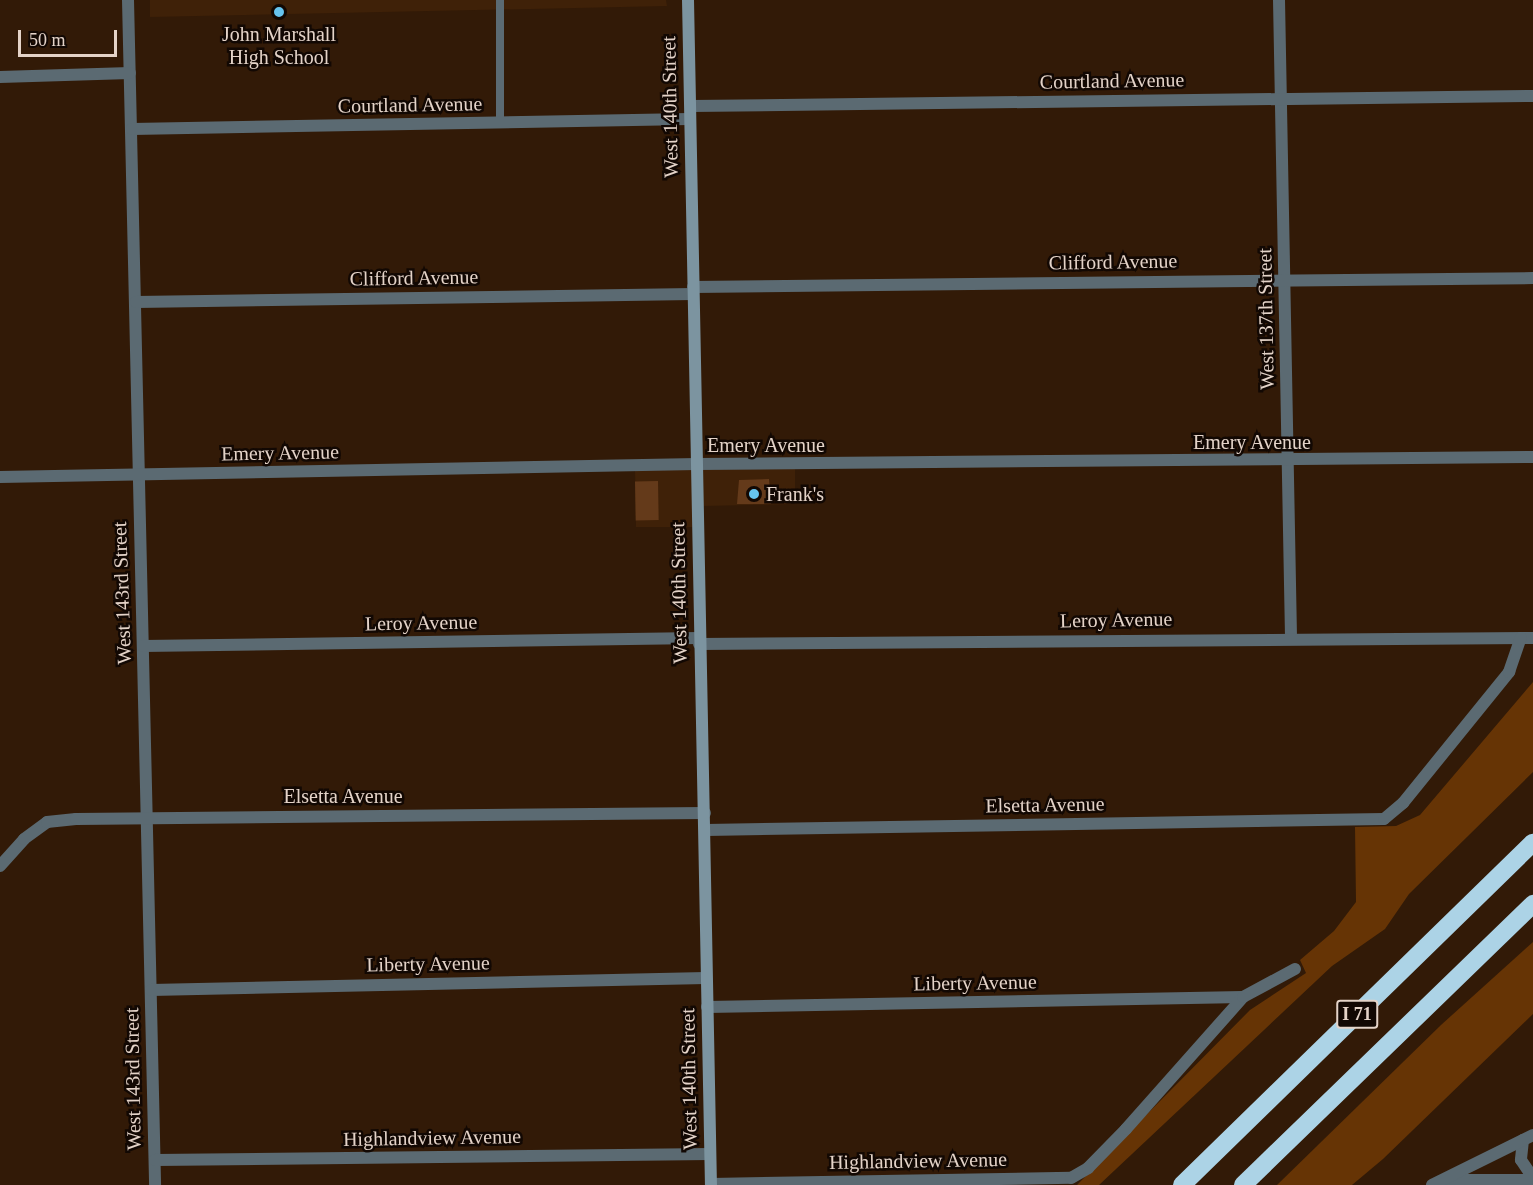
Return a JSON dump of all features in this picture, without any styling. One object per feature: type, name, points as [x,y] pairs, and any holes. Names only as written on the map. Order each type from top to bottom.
[{"type":"highway","points":[[1489,886],[1533,837]]},
{"type":"highway","name":"I 71","points":[[1182,1185],[1533,843]]},
{"type":"highway","name":"I 71","points":[[1244,1185],[1533,904]]},
{"type":"highway","points":[[1473,962],[1533,914]]},
{"type":"street","name":"West 143rd Street","points":[[128,0],[155,1185]]},
{"type":"street","name":"West 140th Street","points":[[688,0],[699,641],[706,830],[706,978],[711,1185]]},
{"type":"street","name":"West 137th Street","points":[[1279,0],[1291,638]]},
{"type":"street","points":[[0,77],[130,73]]},
{"type":"street","name":"Courtland Avenue","points":[[132,129],[500,123],[690,113],[1281,98],[1533,96]]},
{"type":"street","name":"Clifford Avenue","points":[[136,302],[693,290],[1533,278]]},
{"type":"street","name":"Emery Avenue","points":[[0,477],[697,464],[1287,461],[1533,457]]},
{"type":"street","name":"Leroy Avenue","points":[[143,646],[1527,638]]},
{"type":"street","name":"Elsetta Avenue","points":[[706,830],[1384,819],[1403,803],[1509,672],[1527,638]]},
{"type":"street","name":"Elsetta Avenue","points":[[0,866],[24,839],[47,822],[147,817],[705,813]]},
{"type":"street","points":[[1243,997],[1295,969]]},
{"type":"street","name":"Liberty Avenue","points":[[151,990],[706,978]]},
{"type":"street","name":"Liberty Avenue","points":[[707,1007],[1243,997]]},
{"type":"street","name":"Highlandview Avenue","points":[[711,1185],[1071,1178],[1088,1168],[1243,997]]},
{"type":"street","points":[[1528,1137],[1521,1161],[1533,1179]]},
{"type":"street","points":[[1432,1185],[1528,1137]]},
{"type":"street","name":"Highlandview Avenue","points":[[155,1160],[710,1154]]},
{"type":"street","points":[[1444,1180],[1533,1179]]},
{"type":"lane","points":[[500,0],[500,123]]},
{"type":"shaded area","name":"John Marshall High School","points":[[150,0],[666,0],[667,6],[150,17]]},
{"type":"shaded area","points":[[795,468],[795,504],[702,506],[702,527],[636,527],[635,470]]},
{"type":"shaded area","points":[[1533,682],[1533,772],[1409,894],[1385,929],[1332,966],[1099,1185],[1077,1185],[1250,1010],[1306,973],[1300,960],[1334,931],[1356,902],[1355,827],[1396,826],[1420,815]]},
{"type":"shaded area","points":[[1533,942],[1533,1014],[1383,1159],[1352,1185],[1277,1185],[1441,1025]]},
{"type":"building","name":"Frank's","points":[[769,479],[771,504],[737,504],[739,480]]},
{"type":"building","points":[[635,481],[658,481],[659,520],[636,520]]},
{"type":"place","name":"John Marshall High School","points":[[279,12]]},
{"type":"place","name":"Frank's","points":[[754,494]]}]
